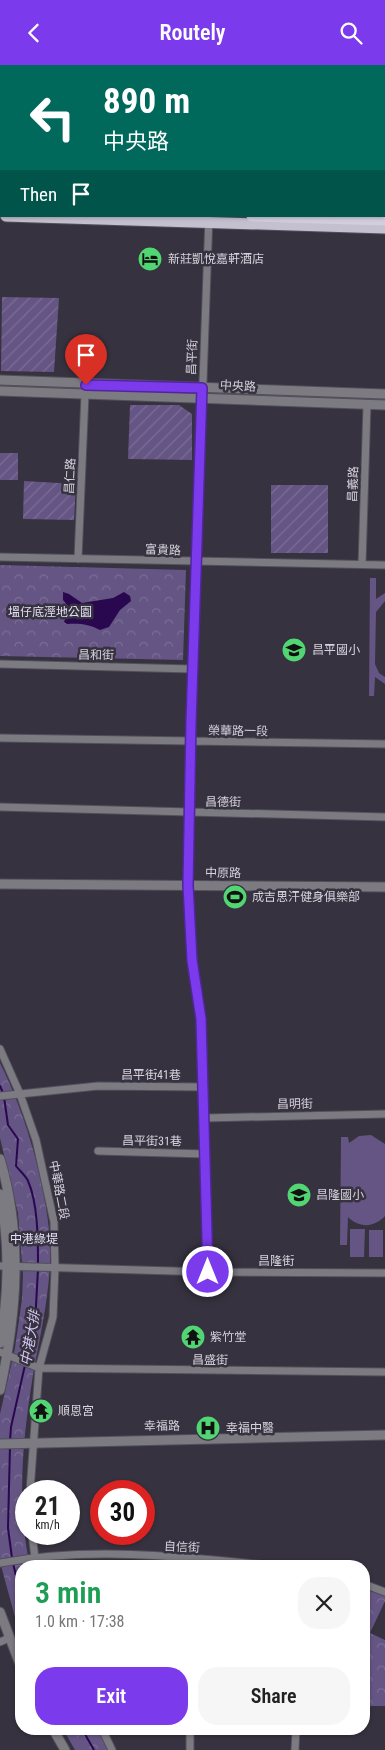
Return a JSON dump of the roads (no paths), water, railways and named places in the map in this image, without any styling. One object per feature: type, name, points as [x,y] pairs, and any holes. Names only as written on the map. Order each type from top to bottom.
[{"type":"highway","points":[[285,217],[385,220]]},
{"type":"main road","points":[[74,217],[209,219],[385,228]]},
{"type":"street","name":"昌平街","points":[[208,1272],[201,1019],[192,960],[188,885],[192,669],[209,219]]},
{"type":"street","name":"中央路","points":[[0,381],[385,405]]},
{"type":"street","name":"中央路","points":[[0,391],[85,394],[385,394]]},
{"type":"street","name":"昌仁路","points":[[78,559],[85,394]]},
{"type":"street","name":"昌義路","points":[[362,564],[367,405]]},
{"type":"street","name":"富貴路","points":[[0,557],[385,565]]},
{"type":"street","name":"昌和街","points":[[0,664],[192,669]]},
{"type":"street","name":"榮華路一段","points":[[0,738],[385,744]]},
{"type":"street","name":"昌德街","points":[[0,807],[385,817]]},
{"type":"street","name":"中原路","points":[[0,884],[385,887]]},
{"type":"street","name":"中華路二段","points":[[0,1049],[36,1140],[54,1222],[53,1317],[37,1368],[30,1443],[30,1480]]},
{"type":"street","name":"昌平街41巷","points":[[0,1096],[98,1086],[204,1087]]},
{"type":"street","name":"昌明街","points":[[205,1118],[385,1114]]},
{"type":"street","name":"昌平街31巷","points":[[98,1151],[206,1154]]},
{"type":"street","points":[[0,1159],[8,1187],[14,1232],[8,1266],[7,1306],[0,1343]]},
{"type":"street","points":[[0,1194],[15,1308],[0,1390]]},
{"type":"street","name":"昌隆街","points":[[8,1266],[208,1272],[385,1273]]},
{"type":"street","points":[[6,1355],[37,1368]]},
{"type":"street","name":"昌盛街","points":[[37,1368],[385,1372]]},
{"type":"street","name":"幸福路","points":[[0,1444],[385,1435]]},
{"type":"street","points":[[33,1545],[35,1560]]},
{"type":"street","name":"自信街","points":[[16,1560],[35,1557],[105,1555],[214,1560]]},
{"type":"street","name":"自信街","points":[[0,1563],[15,1560]]},
{"type":"street","points":[[370,1586],[385,1592]]},
{"type":"street","points":[[0,1612],[4,1640],[15,1657]]},
{"type":"street","points":[[56,1735],[65,1750]]},
{"type":"street","points":[[105,1735],[112,1750]]},
{"type":"street","points":[[190,1735],[190,1750]]},
{"type":"street","points":[[295,1750],[296,1735]]},
{"type":"waterway","name":"中港大排","points":[[0,1086],[3,1093]]},
{"type":"waterway","name":"中港大排","points":[[4,1097],[8,1125],[18,1139],[16,1166],[27,1179],[34,1200],[37,1222],[38,1264]]},
{"type":"waterway","name":"中港大排","points":[[26,1360],[35,1324],[38,1269]]},
{"type":"waterway","name":"中港大排","points":[[10,1441],[11,1427],[25,1365]]},
{"type":"waterway","name":"中港大排","points":[[10,1446],[8,1528],[12,1558]]},
{"type":"waterway","name":"中港大排","points":[[13,1563],[15,1572]]},
{"type":"waterway","name":"中港大排","points":[[85,1735],[94,1750]]},
{"type":"place","name":"新莊凱悅嘉軒酒店","points":[[150,259]]},
{"type":"place","name":"昌平國小","points":[[294,650]]},
{"type":"place","name":"成吉思汗健身俱樂部","points":[[235,897]]},
{"type":"place","name":"昌隆國小","points":[[299,1195]]},
{"type":"place","name":"紫竹堂","points":[[193,1337]]},
{"type":"place","name":"順恩宮","points":[[41,1411]]},
{"type":"place","name":"幸福中醫","points":[[208,1428]]},
{"type":"park label","name":"塭仔底溼地公園","points":[[50,612]]},
{"type":"park label","name":"中港綠堤","points":[[34,1239]]}]
